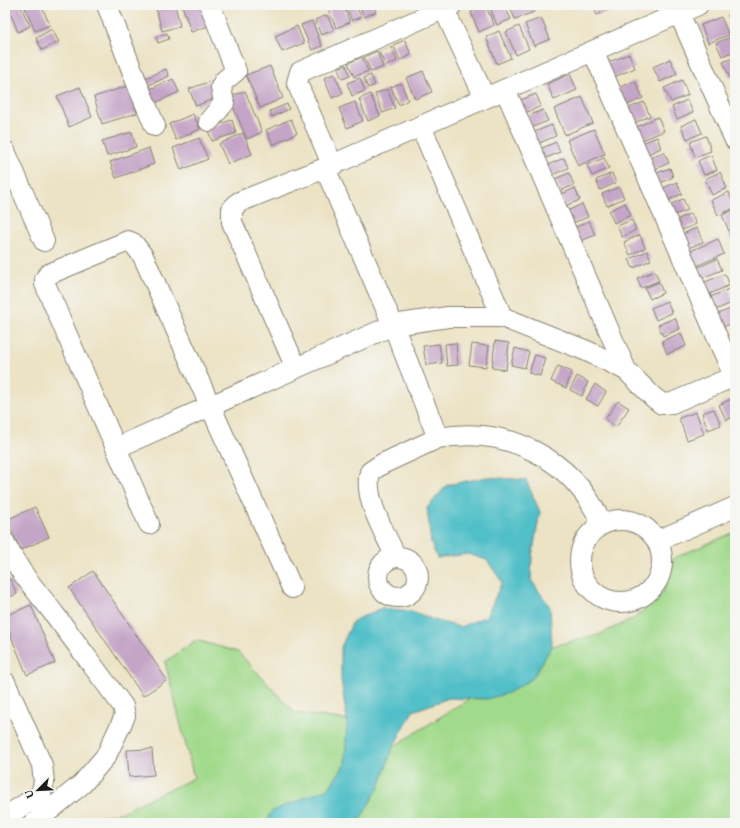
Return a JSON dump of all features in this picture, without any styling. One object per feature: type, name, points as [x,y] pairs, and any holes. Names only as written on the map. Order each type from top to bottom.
[{"type":"street","points":[[107,5],[155,126]]},
{"type":"street","points":[[209,121],[224,104],[221,87],[224,81],[236,70],[210,5]]},
{"type":"street","points":[[296,368],[232,222],[232,209],[239,202],[328,166],[698,5]]},
{"type":"street","points":[[438,438],[328,166],[297,83],[300,72],[448,7],[485,98]]},
{"type":"street","points":[[679,13],[735,140]]},
{"type":"street","points":[[505,89],[626,370],[640,386],[662,404],[672,404],[735,376],[593,51]]},
{"type":"street","points":[[421,126],[502,317]]},
{"type":"street","points":[[5,151],[44,241]]},
{"type":"street","points":[[149,524],[45,279],[49,274],[128,241],[133,243],[143,256],[292,588]]},
{"type":"street","points":[[116,448],[393,325],[448,317],[502,317],[587,351],[626,370]]},
{"type":"street","points":[[396,557],[369,495],[367,482],[370,472],[382,464],[438,438],[453,435],[501,438],[525,446],[542,455],[562,470],[581,490],[595,509],[602,524]]},
{"type":"street","points":[[657,541],[735,507]]},
{"type":"street","points":[[617,520],[633,521],[647,528],[657,541],[662,558],[660,575],[651,590],[636,600],[618,602],[601,597],[588,586],[581,569],[581,551],[588,536],[602,524],[617,520]]},
{"type":"street","points":[[7,552],[29,584],[54,613],[123,706],[125,716],[106,756],[82,784],[34,823]]},
{"type":"street","points":[[5,682],[42,765],[44,782],[41,794],[5,817]]},
{"type":"green space","points":[[735,532],[735,823],[60,823],[119,813],[194,778],[165,662],[196,640],[238,652],[295,713],[347,720],[393,747],[552,646],[598,635],[635,618],[663,592],[674,558]]},
{"type":"water","points":[[487,477],[526,480],[540,512],[532,556],[531,580],[550,607],[552,646],[532,679],[508,693],[487,699],[449,698],[413,711],[393,747],[380,785],[361,818],[355,823],[266,823],[272,811],[329,788],[345,764],[347,720],[341,679],[341,647],[353,621],[382,608],[412,611],[434,620],[460,627],[487,616],[502,582],[487,560],[468,554],[437,558],[431,543],[427,508],[447,485]]},
{"type":"building","points":[[7,5],[20,5],[30,26],[18,32]]},
{"type":"building","points":[[24,5],[41,5],[50,25],[35,31]]},
{"type":"building","points":[[155,5],[175,5],[180,26],[162,31]]},
{"type":"building","points":[[182,5],[204,5],[211,25],[191,32]]},
{"type":"building","points":[[343,5],[350,22],[336,28],[327,6]]},
{"type":"building","points":[[356,5],[361,17],[352,21],[346,6]]},
{"type":"building","points":[[359,5],[373,5],[376,12],[364,17]]},
{"type":"building","points":[[489,5],[504,5],[511,19],[497,25]]},
{"type":"building","points":[[509,5],[531,5],[534,12],[515,19]]},
{"type":"building","points":[[593,5],[610,5],[611,9],[597,15]]},
{"type":"building","points":[[486,6],[494,25],[479,32],[471,12]]},
{"type":"building","points":[[735,12],[735,30],[728,15]]},
{"type":"building","points":[[327,15],[334,30],[321,35],[315,20]]},
{"type":"building","points":[[721,17],[729,35],[708,43],[701,25]]},
{"type":"building","points":[[541,18],[550,39],[534,46],[525,24]]},
{"type":"building","points":[[312,21],[322,46],[312,50],[301,25]]},
{"type":"building","points":[[297,26],[304,43],[282,52],[275,36]]},
{"type":"building","points":[[519,26],[529,49],[516,55],[506,32]]},
{"type":"building","points":[[52,29],[59,42],[42,50],[36,38]]},
{"type":"building","points":[[499,31],[511,58],[497,64],[486,37]]},
{"type":"building","points":[[167,33],[169,39],[158,43],[156,37]]},
{"type":"building","points":[[733,36],[735,51],[722,56],[716,43]]},
{"type":"building","points":[[405,40],[411,55],[400,60],[393,45]]},
{"type":"building","points":[[391,47],[397,61],[386,66],[379,52]]},
{"type":"building","points":[[377,51],[383,67],[371,72],[364,57]]},
{"type":"building","points":[[629,54],[635,68],[612,78],[606,63]]},
{"type":"building","points":[[362,57],[368,71],[354,77],[348,63]]},
{"type":"building","points":[[735,57],[735,76],[730,78],[723,62]]},
{"type":"building","points":[[670,59],[677,74],[660,82],[653,67]]},
{"type":"building","points":[[346,65],[350,76],[342,79],[338,68]]},
{"type":"building","points":[[270,66],[283,98],[260,108],[246,75]]},
{"type":"building","points":[[166,69],[169,76],[147,86],[144,79]]},
{"type":"building","points":[[423,71],[432,92],[415,99],[406,78]]},
{"type":"building","points":[[334,74],[343,93],[332,98],[324,78]]},
{"type":"building","points":[[570,74],[577,90],[554,100],[547,84]]},
{"type":"building","points":[[371,75],[375,85],[368,88],[364,78]]},
{"type":"building","points":[[360,78],[365,91],[352,96],[347,83]]},
{"type":"building","points":[[173,79],[179,92],[149,106],[143,92]]},
{"type":"building","points":[[682,80],[688,95],[671,102],[664,88]]},
{"type":"building","points":[[211,81],[218,97],[196,106],[189,89]]},
{"type":"building","points":[[635,81],[643,98],[621,108],[613,90]]},
{"type":"building","points":[[401,83],[408,100],[399,105],[391,87]]},
{"type":"building","points":[[128,86],[137,113],[102,124],[94,97]]},
{"type":"building","points":[[80,87],[92,117],[69,127],[57,96]]},
{"type":"building","points":[[387,89],[395,108],[383,113],[375,94]]},
{"type":"building","points":[[245,91],[262,132],[247,139],[229,97]]},
{"type":"building","points":[[370,94],[380,116],[368,121],[359,99]]},
{"type":"building","points":[[536,94],[541,106],[523,114],[518,101]]},
{"type":"building","points":[[582,97],[593,123],[565,135],[554,109]]},
{"type":"building","points":[[687,100],[693,112],[677,119],[672,107]]},
{"type":"building","points":[[355,102],[363,121],[347,128],[339,108]]},
{"type":"building","points":[[644,102],[650,116],[630,125],[624,110]]},
{"type":"building","points":[[287,104],[289,109],[272,117],[270,111]]},
{"type":"building","points":[[543,110],[548,121],[530,128],[526,117]]},
{"type":"building","points":[[193,114],[200,129],[176,140],[169,124]]},
{"type":"building","points":[[658,117],[664,131],[637,142],[632,129]]},
{"type":"building","points":[[291,119],[297,133],[273,145],[266,130]]},
{"type":"building","points":[[696,119],[702,133],[687,139],[681,126]]},
{"type":"building","points":[[232,120],[236,133],[212,141],[207,128]]},
{"type":"building","points":[[552,125],[556,136],[537,144],[532,133]]},
{"type":"building","points":[[594,129],[605,154],[578,166],[567,140]]},
{"type":"building","points":[[132,132],[136,147],[107,156],[102,141]]},
{"type":"building","points":[[243,133],[252,154],[228,164],[219,144]]},
{"type":"building","points":[[706,136],[711,151],[695,157],[690,142]]},
{"type":"building","points":[[657,137],[661,148],[644,156],[639,144]]},
{"type":"building","points":[[199,138],[208,159],[181,170],[173,148]]},
{"type":"building","points":[[556,142],[560,152],[544,159],[540,149]]},
{"type":"building","points":[[149,148],[154,164],[116,178],[110,162]]},
{"type":"building","points":[[664,152],[669,163],[651,171],[646,159]]},
{"type":"building","points":[[711,155],[717,170],[704,175],[698,161]]},
{"type":"building","points":[[564,158],[568,168],[552,175],[548,165]]},
{"type":"building","points":[[604,158],[609,168],[592,176],[587,165]]},
{"type":"building","points":[[670,168],[673,177],[658,184],[654,174]]},
{"type":"building","points":[[720,172],[727,188],[712,195],[705,179]]},
{"type":"building","points":[[569,173],[574,185],[560,191],[555,179]]},
{"type":"building","points":[[612,173],[616,183],[600,190],[596,180]]},
{"type":"building","points":[[677,182],[682,194],[666,201],[661,189]]},
{"type":"building","points":[[619,187],[624,198],[607,206],[602,194]]},
{"type":"building","points":[[575,188],[580,200],[565,206],[560,195]]},
{"type":"building","points":[[729,192],[735,208],[718,215],[711,200]]},
{"type":"building","points":[[683,199],[688,210],[674,215],[669,205]]},
{"type":"building","points":[[625,203],[631,215],[614,223],[609,211]]},
{"type":"building","points":[[582,204],[588,217],[570,224],[565,212]]},
{"type":"building","points":[[735,209],[735,228],[729,231],[722,215]]},
{"type":"building","points":[[691,213],[696,224],[680,231],[676,220]]},
{"type":"building","points":[[632,220],[636,230],[622,237],[617,226]]},
{"type":"building","points":[[589,221],[595,235],[580,241],[574,228]]},
{"type":"building","points":[[697,228],[703,242],[688,248],[683,234]]},
{"type":"building","points":[[735,230],[735,248],[729,233]]},
{"type":"building","points":[[640,235],[645,248],[630,255],[624,242]]},
{"type":"building","points":[[718,239],[724,254],[694,267],[688,252]]},
{"type":"building","points":[[647,251],[651,260],[633,268],[629,259]]},
{"type":"building","points":[[717,259],[722,270],[699,279],[694,269]]},
{"type":"building","points":[[655,271],[659,281],[641,288],[637,278]]},
{"type":"building","points":[[725,274],[730,285],[705,296],[700,284]]},
{"type":"building","points":[[659,282],[663,293],[650,299],[645,288]]},
{"type":"building","points":[[729,289],[734,302],[713,311],[708,298]]},
{"type":"building","points":[[667,301],[672,313],[656,320],[651,308]]},
{"type":"building","points":[[735,307],[735,322],[723,327],[718,314]]},
{"type":"building","points":[[675,318],[680,329],[663,336],[658,325]]},
{"type":"building","points":[[681,333],[686,346],[667,354],[662,341]]},
{"type":"building","points":[[495,341],[509,343],[506,370],[492,368]]},
{"type":"building","points":[[456,343],[458,365],[447,366],[445,344]]},
{"type":"building","points":[[439,344],[442,363],[426,365],[423,346]]},
{"type":"building","points":[[472,344],[489,346],[486,367],[469,365]]},
{"type":"building","points":[[515,348],[529,352],[525,368],[511,365]]},
{"type":"building","points":[[535,355],[545,358],[540,376],[529,373]]},
{"type":"building","points":[[558,366],[572,372],[566,388],[551,381]]},
{"type":"building","points":[[577,376],[588,382],[582,396],[570,390]]},
{"type":"building","points":[[595,384],[606,392],[598,406],[586,399]]},
{"type":"building","points":[[733,398],[735,416],[726,420],[719,405]]},
{"type":"building","points":[[618,401],[629,408],[616,427],[605,419]]},
{"type":"building","points":[[714,409],[721,425],[708,430],[702,413]]},
{"type":"building","points":[[696,412],[704,434],[687,440],[679,418]]},
{"type":"building","points":[[35,507],[49,537],[21,550],[6,520]]},
{"type":"building","points":[[93,571],[167,680],[143,696],[69,588]]},
{"type":"building","points":[[10,579],[17,594],[5,599],[5,581]]},
{"type":"building","points":[[31,605],[55,663],[27,675],[5,622],[5,616]]},
{"type":"building","points":[[152,749],[154,775],[129,777],[127,750]]}]
